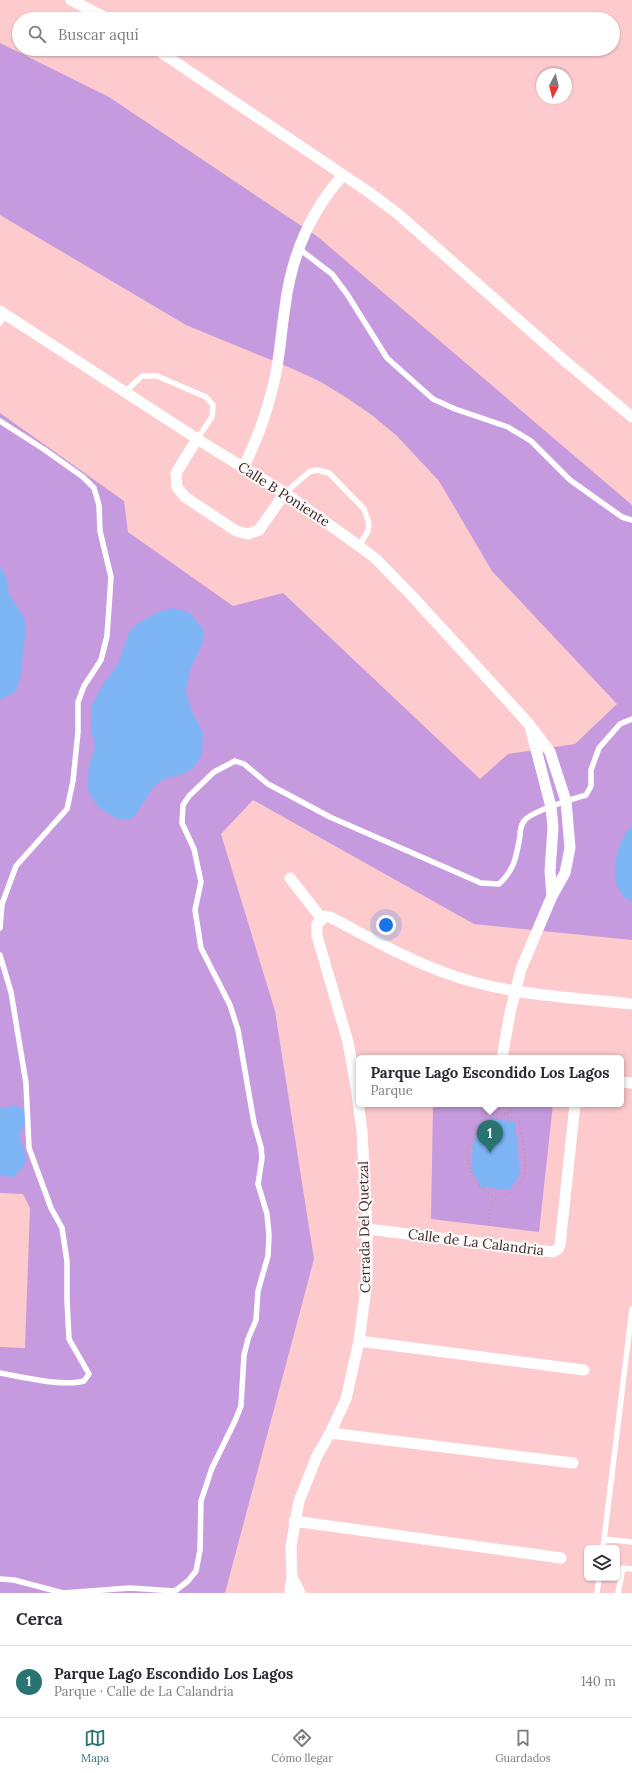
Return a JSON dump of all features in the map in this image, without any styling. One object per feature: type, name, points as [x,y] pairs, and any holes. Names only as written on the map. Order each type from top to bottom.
[{"type":"street","points":[[71,0],[94,12]]},
{"type":"street","points":[[166,56],[370,192],[398,214],[565,361],[632,416]]},
{"type":"street","points":[[243,468],[255,445],[274,382],[281,345],[285,306],[298,248],[305,231],[329,191],[343,175]]},
{"type":"street","name":"Calle B Poniente","points":[[2,316],[285,493],[376,559],[413,597],[529,724],[550,752],[566,801],[570,848],[565,873],[552,896]]},
{"type":"street","points":[[197,439],[176,473],[177,487],[185,497],[236,531],[248,534],[259,530],[285,493]]},
{"type":"street","name":"Calle B Poniente","points":[[529,724],[552,807],[553,827],[550,871],[552,896]]},
{"type":"street","points":[[290,878],[322,919],[326,916],[330,917],[425,965],[443,972],[514,991],[632,1004]]},
{"type":"street","points":[[503,1055],[514,991],[521,969],[552,896]]},
{"type":"street","name":"Cerrada Del Quetzal","points":[[322,919],[317,924],[317,936],[348,1042],[356,1087]]},
{"type":"street","name":"Cerrada Del Quetzal","points":[[290,1593],[292,1577],[291,1546],[294,1521],[306,1481],[316,1456],[330,1433],[346,1399],[359,1341],[368,1280],[362,1131],[359,1107]]},
{"type":"street","name":"Calle de La Calandria","points":[[367,1229],[553,1252],[556,1251],[560,1244],[575,1107]]},
{"type":"street","points":[[359,1341],[584,1370]]},
{"type":"street","points":[[330,1433],[573,1463]]},
{"type":"street","points":[[294,1521],[561,1558]]},
{"type":"street","name":"Cerrada Del Quetzal","points":[[292,1577],[300,1593]]},
{"type":"lane","points":[[298,248],[332,274],[347,294],[387,358],[433,399],[455,409],[508,428],[531,441],[570,480],[622,517],[632,520]]},
{"type":"lane","points":[[125,392],[142,376],[157,376],[206,397],[212,405],[212,417],[197,439]]},
{"type":"lane","points":[[0,421],[83,477],[94,488],[99,505],[100,531],[111,577],[107,636],[102,660],[84,686],[78,702],[78,732],[73,781],[67,809],[16,866],[2,904],[0,928]]},
{"type":"lane","points":[[285,493],[309,472],[317,470],[329,473],[364,509],[369,524],[368,531],[359,546]]},
{"type":"lane","points":[[0,1579],[14,1580],[63,1592],[130,1588],[176,1591],[188,1582],[196,1570],[200,1550],[201,1501],[212,1468],[241,1406],[244,1355],[248,1339],[256,1320],[258,1291],[268,1256],[269,1235],[267,1214],[258,1184],[262,1158],[261,1147],[254,1123],[238,1030],[230,1005],[201,948],[195,910],[201,882],[194,849],[182,823],[183,805],[189,796],[214,772],[234,761],[244,764],[268,784],[330,817],[480,883],[499,884],[508,875],[515,859],[523,822],[530,815],[586,795],[591,786],[591,770],[599,748],[620,724],[632,719]]},
{"type":"lane","points":[[0,955],[11,992],[26,1083],[30,1148],[51,1208],[62,1228],[67,1261],[69,1339],[89,1374],[84,1382],[79,1383],[58,1382],[0,1373]]},
{"type":"lane","points":[[603,1545],[632,1309]]},
{"type":"lane","points":[[604,1539],[632,1542]]},
{"type":"lane","points":[[618,1593],[622,1568],[632,1569]]},
{"type":"lane","points":[[597,1593],[599,1581]]},
{"type":"path","points":[[504,1114],[519,1122],[526,1170],[520,1184],[512,1194],[496,1197],[489,1194],[476,1183],[473,1178],[470,1172],[468,1160],[468,1148],[486,1121],[503,1117],[504,1114],[517,1107]]},
{"type":"path","points":[[489,1226],[490,1210],[496,1197]]},
{"type":"shaded area","points":[[0,43],[12,49],[12,56],[26,56],[109,97],[318,237],[632,505],[632,940],[474,924],[253,800],[221,834],[275,1011],[314,1259],[225,1593],[0,1593],[0,1347],[25,1348],[30,1208],[23,1194],[0,1193],[0,413],[124,501],[128,532],[233,606],[283,593],[480,779],[508,754],[575,744],[617,704],[492,571],[439,481],[397,436],[373,416],[321,382],[186,325],[0,215]]},
{"type":"shaded area","points":[[433,1107],[553,1107],[539,1232],[431,1219]]},
{"type":"water","points":[[0,567],[7,578],[9,594],[24,617],[26,627],[20,681],[15,692],[0,700]]},
{"type":"water","points":[[172,608],[189,612],[203,629],[204,640],[190,670],[186,691],[192,712],[203,733],[202,755],[188,772],[162,780],[154,786],[136,814],[130,819],[119,820],[101,809],[94,802],[87,787],[89,766],[95,746],[91,730],[92,705],[102,686],[118,664],[129,632],[137,624],[156,613]]},
{"type":"water","points":[[632,825],[632,902],[623,896],[618,887],[615,877],[615,865],[621,843]]},
{"type":"water","points":[[15,1106],[21,1107],[25,1111],[25,1122],[19,1136],[25,1153],[25,1164],[13,1177],[0,1176],[0,1108]]},
{"type":"water","points":[[492,1118],[515,1122],[520,1174],[510,1190],[481,1187],[471,1169],[473,1141]]},
{"type":"place","name":"Parque Lago Escondido Los Lagos","points":[[490,1153]]}]
